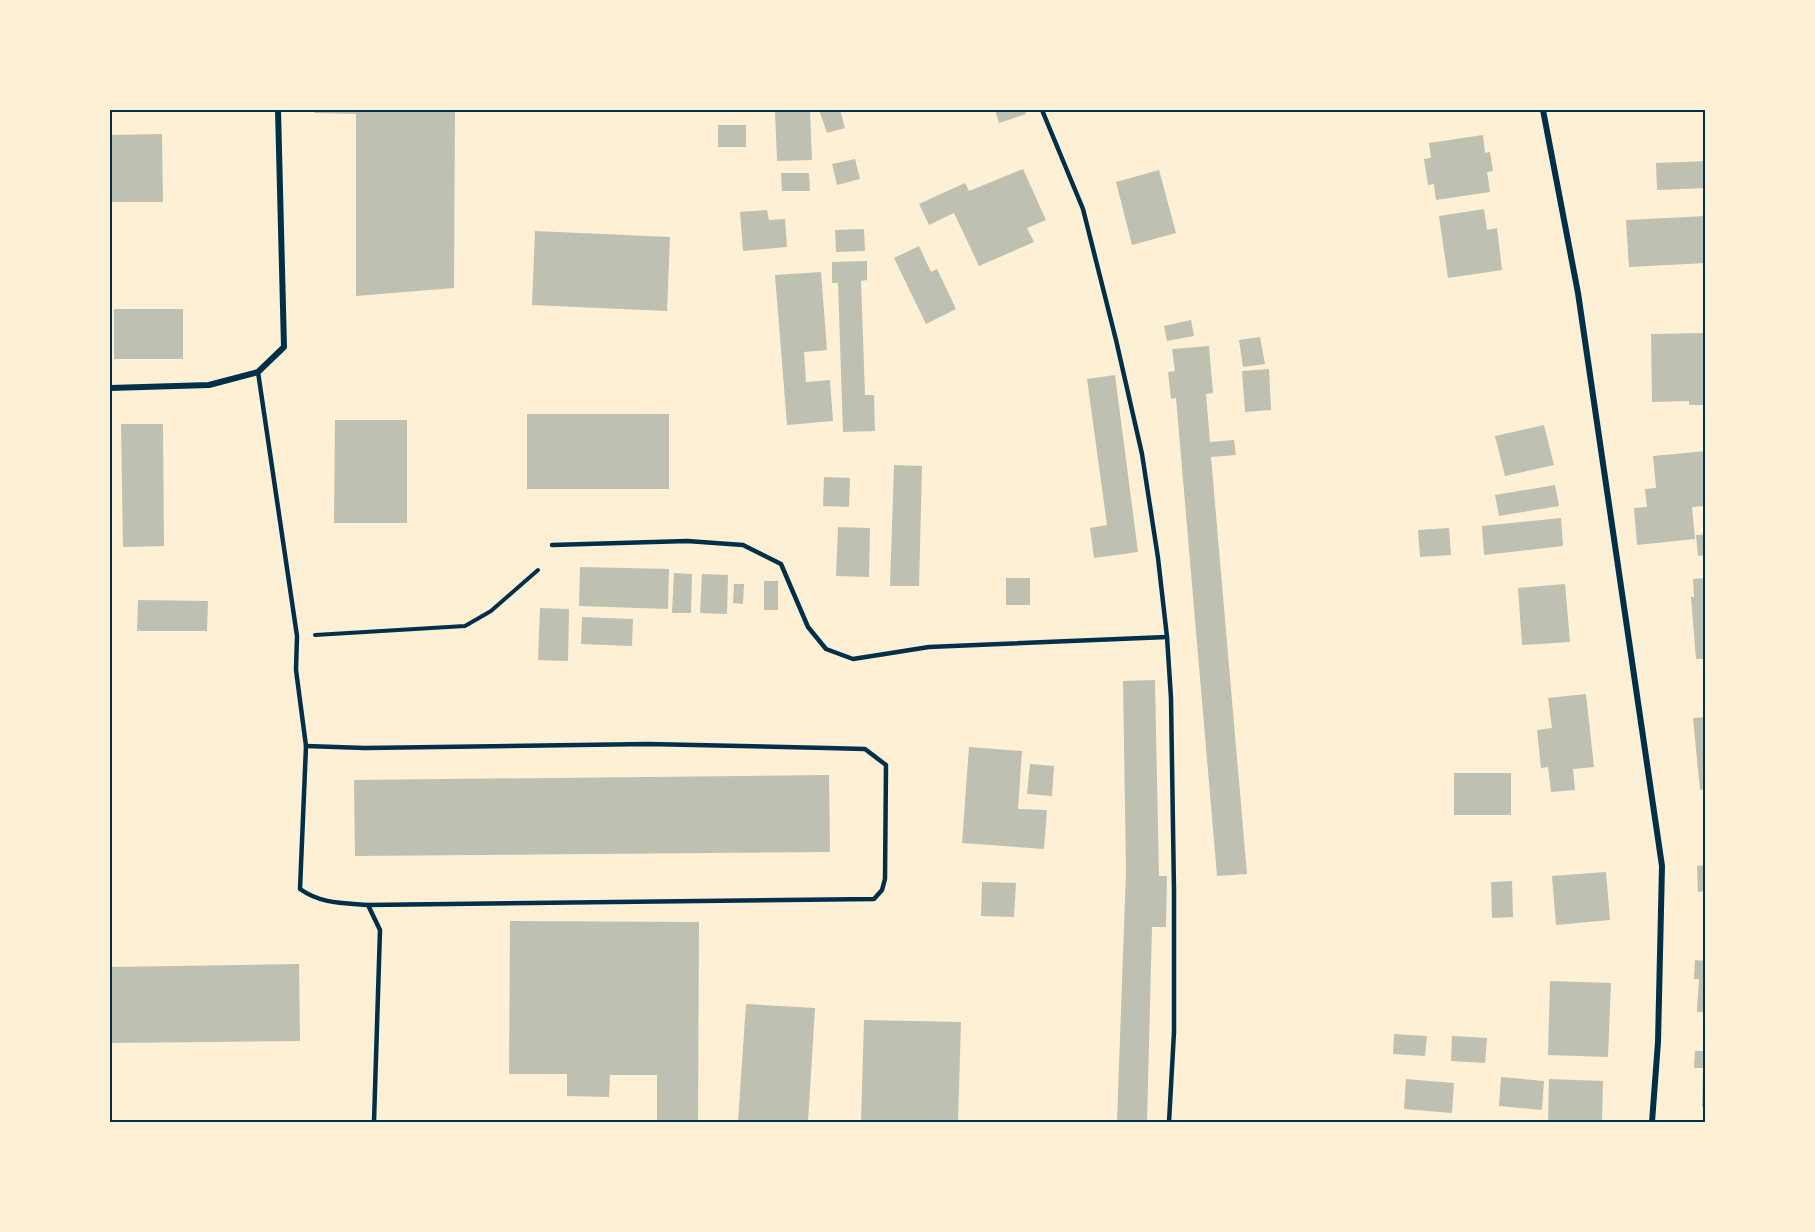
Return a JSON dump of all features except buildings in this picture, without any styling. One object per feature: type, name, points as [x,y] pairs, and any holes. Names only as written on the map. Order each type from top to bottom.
[{"type":"street","points":[[110,388],[209,385],[258,372],[284,347],[278,110]]},
{"type":"street","points":[[1543,110],[1578,292],[1662,866],[1658,1042],[1652,1122]]},
{"type":"lane","points":[[1042,110],[1083,209],[1116,340],[1142,454],[1167,637],[1172,698],[1174,881],[1174,1032],[1169,1122]]},
{"type":"lane","points":[[258,372],[297,636],[296,670],[306,746],[300,889],[311,897],[323,901],[368,905],[874,900],[882,890],[885,879],[886,765],[865,749],[648,744],[365,748],[306,746]]},
{"type":"lane","points":[[552,545],[687,541],[743,545],[781,564],[807,627],[826,650],[853,659],[929,647],[1167,637]]},
{"type":"lane","points":[[368,905],[380,930],[374,1122]]},
{"type":"path","points":[[297,636],[465,626],[491,611],[538,570]]}]
